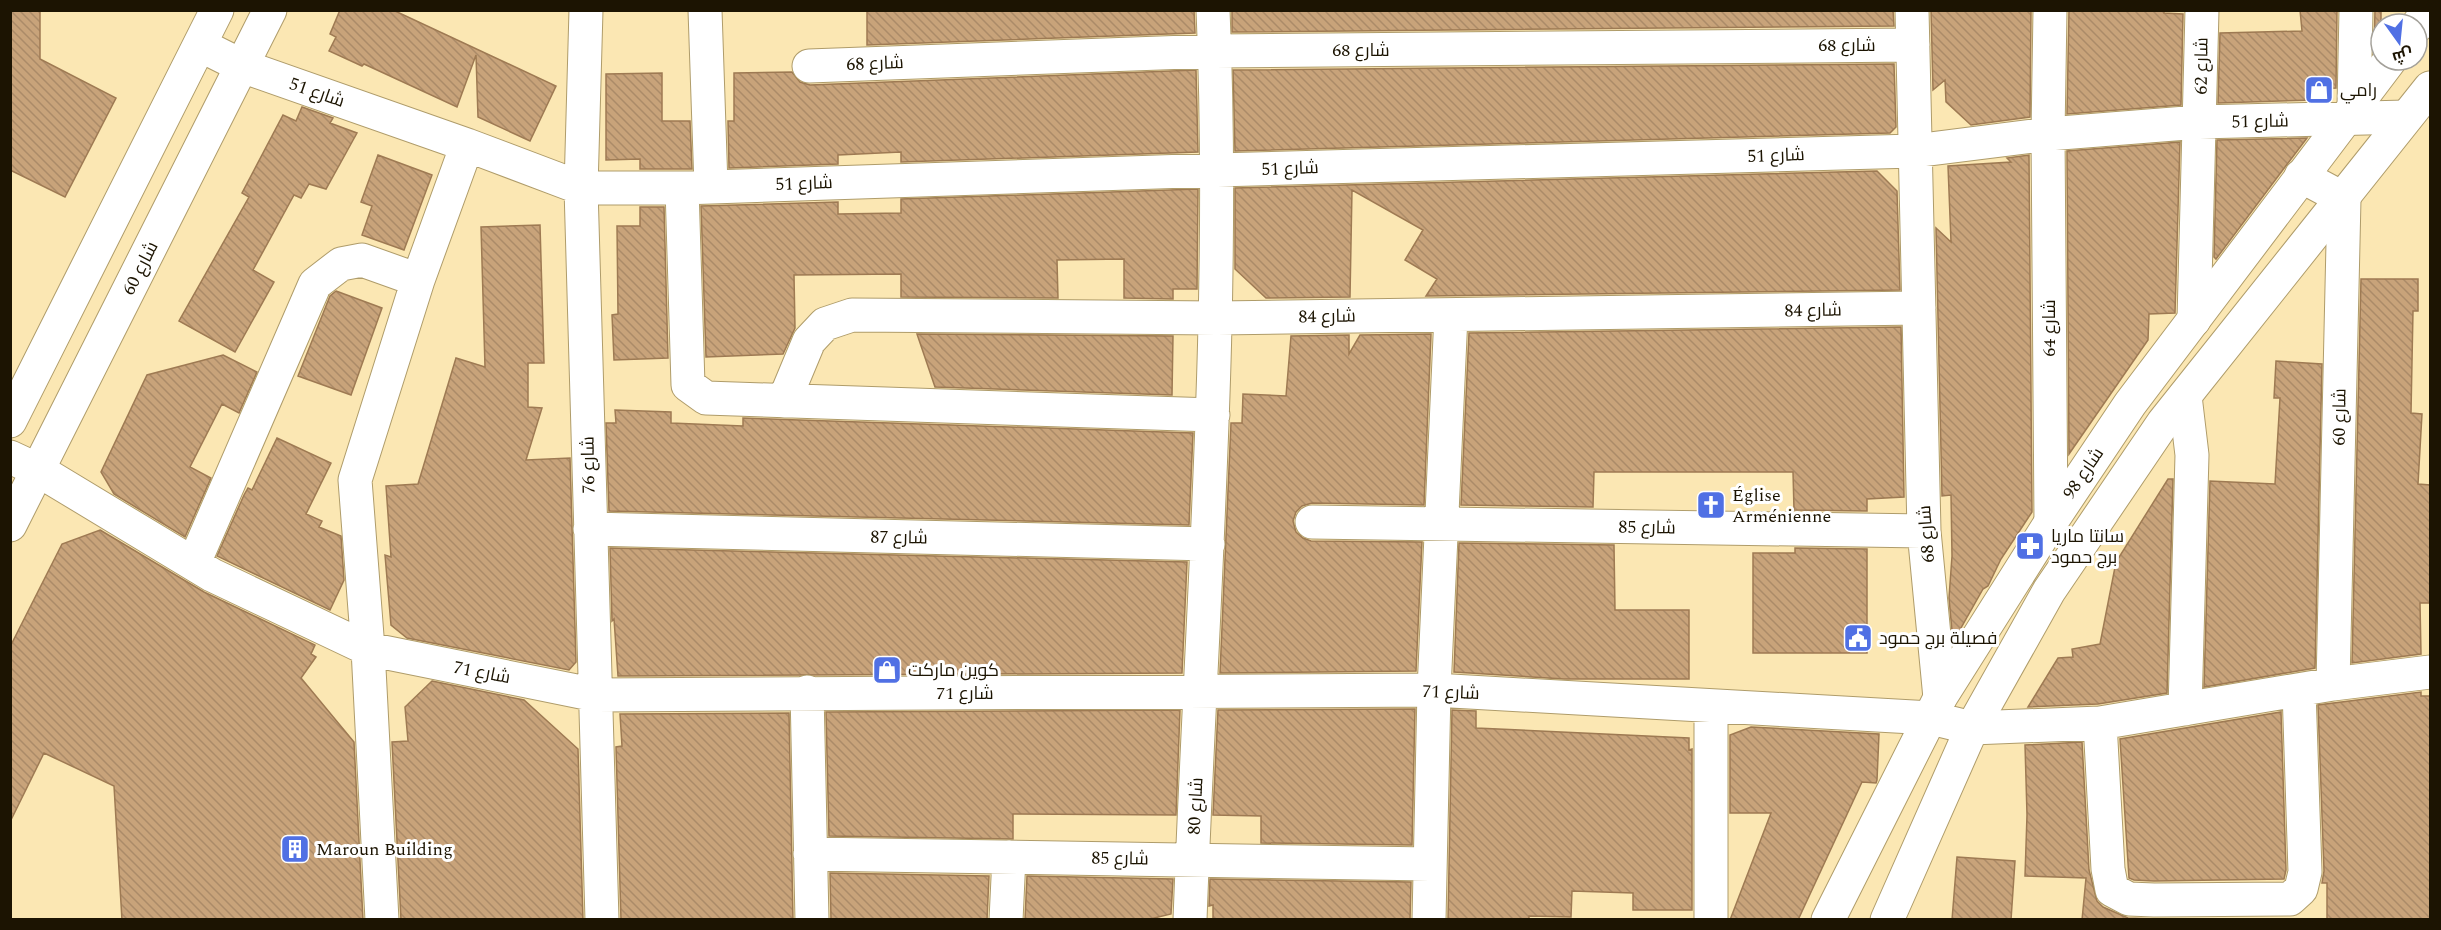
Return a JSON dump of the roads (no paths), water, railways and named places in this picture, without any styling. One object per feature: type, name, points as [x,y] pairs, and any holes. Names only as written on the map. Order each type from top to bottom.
[{"type":"street","points":[[10,421],[217,10]]},
{"type":"street","name":"شارع 60","points":[[10,525],[24,463],[242,66],[270,10]]},
{"type":"street","name":"شارع 76","points":[[586,10],[581,188],[602,920]]},
{"type":"street","points":[[705,10],[688,385],[706,398],[1213,415]]},
{"type":"street","name":"شارع 80","points":[[1190,920],[1202,693],[1217,318],[1217,170],[1213,10]]},
{"type":"street","name":"شارع 68","points":[[1912,10],[1924,531],[1936,708]]},
{"type":"street","name":"شارع 64","points":[[2050,10],[2048,134],[2051,522]]},
{"type":"street","name":"شارع 62","points":[[2194,320],[2202,10]]},
{"type":"street","points":[[2350,112],[2356,10]]},
{"type":"street","name":"شارع 51","points":[[200,45],[242,66],[467,145],[581,188],[696,187],[1217,170],[1914,152],[2048,134],[2199,122],[2350,112],[2406,117]]},
{"type":"street","name":"شارع 68","points":[[809,66],[1215,51],[1913,45]]},
{"type":"street","name":"شارع 98","points":[[1828,920],[1936,708],[2051,522],[2130,404],[2381,72]]},
{"type":"street","name":"شارع 98","points":[[1893,912],[1972,728],[2049,591],[2163,423],[2430,88]]},
{"type":"street","points":[[382,920],[368,649],[356,480],[418,280],[467,145]]},
{"type":"street","points":[[2301,176],[2343,199]]},
{"type":"street","name":"شارع 60","points":[[2333,684],[2343,199]]},
{"type":"street","points":[[194,563],[315,284],[341,264],[362,260],[418,280]]},
{"type":"street","name":"شارع 84","points":[[784,400],[809,341],[825,324],[852,315],[1217,318],[1919,308]]},
{"type":"street","points":[[1429,920],[1434,690],[1451,315]]},
{"type":"street","points":[[2185,396],[2192,455],[2185,709]]},
{"type":"street","name":"شارع 71","points":[[24,463],[212,575],[368,649],[596,695],[1434,690],[1711,706],[1936,708],[1972,728],[2100,723],[2333,684],[2430,672]]},
{"type":"street","name":"شارع 85","points":[[1312,522],[1924,531]]},
{"type":"street","name":"شارع 87","points":[[590,529],[1208,544]]},
{"type":"street","points":[[2100,723],[2108,869],[2112,890],[2129,899],[2290,899],[2301,889],[2305,872],[2299,690]]},
{"type":"street","points":[[807,692],[812,920]]},
{"type":"street","points":[[1711,706],[1711,920]]},
{"type":"street","name":"شارع 85","points":[[810,854],[1430,864]]},
{"type":"street","points":[[1006,920],[1009,856]]},
{"type":"place","name":"رامي","points":[[2319,90]]},
{"type":"place","name":"Église Arménienne","points":[[1711,505]]},
{"type":"place","name":"سانتا ماريا برج حمود","points":[[2030,546]]},
{"type":"place","name":"فصيلة برج حمود","points":[[1858,638]]},
{"type":"place","name":"كوين ماركت","points":[[887,670]]},
{"type":"place","name":"Maroun Building","points":[[295,849]]}]
